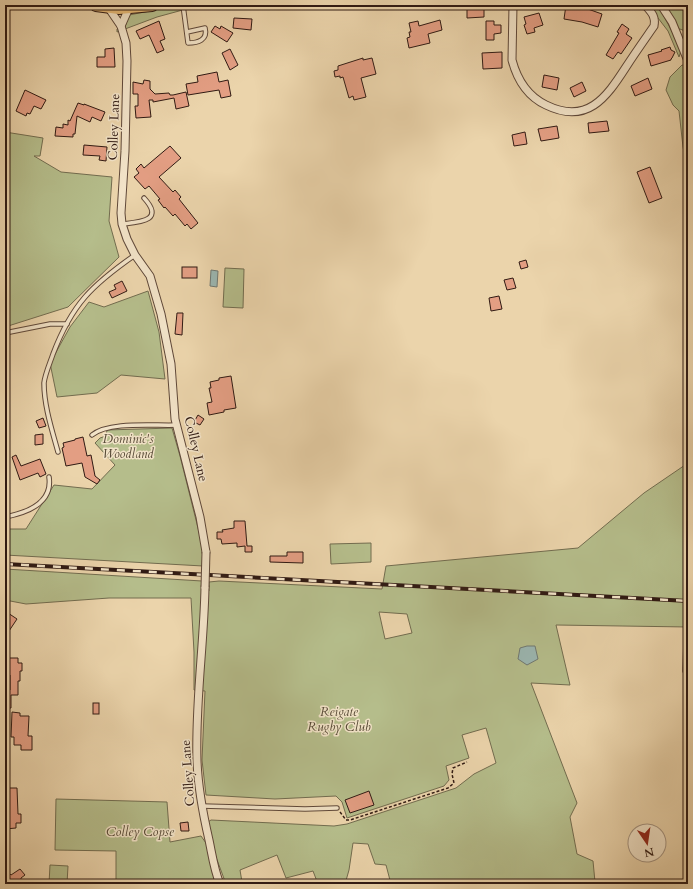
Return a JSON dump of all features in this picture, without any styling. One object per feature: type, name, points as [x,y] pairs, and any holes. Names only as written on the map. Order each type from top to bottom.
[{"type":"main road","points":[[102,6],[129,8],[152,5]]},
{"type":"street","points":[[513,5],[512,60],[521,83],[528,92],[540,102],[559,110],[570,112],[595,104],[606,96],[614,86],[654,26],[655,19],[653,14],[645,5]]},
{"type":"street","points":[[661,5],[672,22],[688,62]]},
{"type":"street","name":"Colley Lane","points":[[102,6],[121,26],[126,43],[127,62],[125,151],[121,213],[122,224],[135,255],[150,276],[161,314],[171,364],[177,425],[200,517],[206,552],[197,723],[197,762],[202,806],[220,884]]},
{"type":"street","points":[[121,26],[129,8]]},
{"type":"lane","points":[[184,5],[188,43],[197,42],[203,39],[206,33],[205,28],[188,32]]},
{"type":"lane","points":[[122,224],[141,222],[152,215],[153,213],[151,206],[144,198]]},
{"type":"lane","points":[[58,452],[46,406],[44,382],[61,335],[75,309],[87,294],[110,273],[135,255]]},
{"type":"lane","points":[[5,333],[50,324],[66,324]]},
{"type":"lane","points":[[92,435],[98,430],[116,426],[177,425]]},
{"type":"lane","points":[[5,517],[34,508],[43,500],[49,489],[49,477]]},
{"type":"lane","points":[[686,641],[685,671],[688,675]]},
{"type":"lane","points":[[202,806],[305,809],[337,808]]},
{"type":"path","points":[[337,808],[346,820],[350,820],[448,788],[454,783],[452,774],[453,768],[467,762]]},
{"type":"green space","points":[[181,5],[201,5],[157,17],[117,32],[117,29],[125,27],[129,15]]},
{"type":"green space","points":[[648,5],[658,5],[681,51],[679,57],[668,31]]},
{"type":"green space","points":[[665,5],[688,5],[688,32],[677,28]]},
{"type":"green space","points":[[682,65],[688,66],[688,172],[683,147],[679,111],[673,105],[666,90],[670,77]]},
{"type":"green space","points":[[5,132],[43,138],[40,156],[34,156],[61,172],[112,177],[109,221],[119,257],[68,307],[5,327]]},
{"type":"green space","points":[[225,268],[244,269],[243,308],[223,307]]},
{"type":"green space","points":[[148,291],[159,332],[165,379],[121,375],[97,393],[57,397],[50,363],[70,327],[89,302],[104,307]]},
{"type":"green space","name":"Dominic's Woodland","points":[[172,428],[204,552],[203,566],[5,555],[5,529],[26,529],[54,485],[92,489],[115,465],[95,443],[100,438],[106,436],[107,430]]},
{"type":"green space","name":"Reigate Rugby Club","points":[[688,463],[688,627],[556,625],[570,685],[531,683],[577,803],[570,817],[577,854],[593,861],[595,882],[597,884],[391,884],[386,865],[375,864],[368,844],[353,843],[349,870],[345,884],[318,884],[313,871],[286,878],[277,855],[240,870],[242,882],[240,884],[226,884],[213,849],[208,822],[211,820],[334,826],[347,824],[456,788],[474,774],[496,763],[486,728],[462,735],[469,758],[446,766],[449,780],[444,786],[347,818],[342,802],[336,796],[275,799],[206,795],[202,760],[205,691],[194,690],[194,652],[191,598],[109,598],[26,604],[5,600],[5,569],[202,581],[202,591],[209,591],[209,582],[219,581],[382,589],[386,566],[578,548],[644,493]],"holes":[[[379,612],[407,614],[412,633],[385,639]]]},
{"type":"green space","points":[[371,543],[371,562],[331,564],[330,544]]},
{"type":"green space","name":"Colley Copse","points":[[56,799],[167,802],[170,842],[201,836],[211,850],[220,884],[116,884],[116,851],[55,850]]},
{"type":"green space","points":[[50,865],[68,866],[67,884],[49,884]]},
{"type":"water","points":[[211,270],[218,271],[217,287],[210,286]]},
{"type":"water","points":[[535,646],[538,659],[527,665],[518,659],[520,648]]},
{"type":"building","points":[[467,5],[484,5],[484,17],[467,18]]},
{"type":"building","points":[[566,5],[585,8],[602,14],[598,27],[582,22],[564,19]]},
{"type":"building","points":[[539,13],[543,25],[534,28],[535,32],[527,34],[524,25],[526,24],[524,17]]},
{"type":"building","points":[[234,18],[252,19],[251,30],[233,28]]},
{"type":"building","points":[[440,20],[442,30],[428,34],[430,43],[409,48],[407,38],[410,37],[409,32],[411,32],[409,23],[418,21],[419,26]]},
{"type":"building","points":[[159,21],[165,39],[160,41],[164,50],[157,53],[149,35],[140,39],[136,31]]},
{"type":"building","points":[[486,21],[494,21],[494,25],[501,25],[501,33],[494,34],[494,40],[486,40]]},
{"type":"building","points":[[622,24],[629,29],[626,34],[632,38],[621,54],[618,52],[613,59],[606,55],[619,33],[617,32]]},
{"type":"building","points":[[215,26],[220,29],[221,26],[233,33],[227,42],[211,32]]},
{"type":"building","points":[[670,47],[671,50],[675,52],[671,60],[651,66],[648,55]]},
{"type":"building","points":[[114,48],[115,67],[97,67],[97,57],[105,57],[105,49]]},
{"type":"building","points":[[230,49],[238,65],[230,70],[222,53]]},
{"type":"building","points":[[502,52],[502,68],[483,69],[482,53]]},
{"type":"building","points":[[363,58],[363,60],[372,58],[376,74],[361,78],[366,97],[354,100],[353,96],[349,98],[343,77],[335,77],[334,71],[338,70],[338,66]]},
{"type":"building","points":[[217,72],[219,82],[228,80],[231,96],[221,98],[219,90],[188,95],[186,84],[198,82],[197,76]]},
{"type":"building","points":[[544,75],[559,78],[557,90],[542,87]]},
{"type":"building","points":[[648,78],[652,89],[635,96],[631,86]]},
{"type":"building","points":[[144,80],[150,81],[150,89],[155,94],[169,93],[170,95],[173,95],[186,92],[189,106],[176,109],[174,98],[153,102],[153,100],[149,100],[151,117],[136,118],[135,106],[138,106],[138,94],[133,94],[133,82],[143,84]]},
{"type":"building","points":[[582,82],[586,91],[574,97],[570,88]]},
{"type":"building","points":[[25,90],[46,100],[41,109],[34,106],[30,114],[27,113],[26,116],[16,111]]},
{"type":"building","points":[[78,103],[105,112],[101,121],[92,117],[90,122],[77,116],[75,134],[73,134],[73,137],[55,136],[56,127],[63,128],[63,124],[68,125],[68,120],[70,121]]},
{"type":"building","points":[[607,121],[609,131],[589,133],[588,123]]},
{"type":"building","points":[[557,126],[559,138],[541,141],[538,129]]},
{"type":"building","points":[[525,132],[527,144],[514,146],[512,135]]},
{"type":"building","points":[[84,145],[107,147],[106,161],[99,160],[100,156],[83,155]]},
{"type":"building","points":[[170,146],[181,158],[159,177],[173,192],[175,190],[181,197],[179,199],[198,223],[191,229],[187,224],[185,226],[175,214],[173,216],[165,207],[164,208],[158,200],[160,199],[149,186],[145,189],[134,177],[139,173],[136,169],[141,164],[144,168]]},
{"type":"building","points":[[650,167],[662,198],[649,203],[637,172]]},
{"type":"building","points":[[526,260],[528,267],[521,269],[519,262]]},
{"type":"building","points":[[182,267],[197,267],[197,278],[182,278]]},
{"type":"building","points":[[513,278],[516,288],[507,290],[504,280]]},
{"type":"building","points":[[122,281],[127,291],[112,298],[109,292],[116,289],[114,285]]},
{"type":"building","points":[[499,296],[502,309],[491,311],[489,298]]},
{"type":"building","points":[[177,313],[183,313],[182,335],[175,334]]},
{"type":"building","points":[[231,376],[236,408],[209,415],[207,403],[212,402],[209,388],[211,388],[210,382],[219,380],[219,378]]},
{"type":"building","points":[[198,415],[204,419],[200,425],[194,422]]},
{"type":"building","points":[[43,418],[46,426],[39,428],[36,421]]},
{"type":"building","points":[[43,434],[43,444],[35,445],[35,435]]},
{"type":"building","points":[[83,437],[87,456],[91,455],[95,476],[100,480],[97,484],[85,477],[82,463],[66,466],[62,448],[64,447],[63,443]]},
{"type":"building","points":[[16,455],[21,466],[40,459],[46,474],[40,477],[38,473],[20,480],[12,457]]},
{"type":"building","points":[[234,521],[245,521],[247,546],[252,546],[252,552],[245,552],[245,546],[237,547],[237,543],[222,544],[221,539],[217,539],[217,532],[223,532],[222,530],[234,528]]},
{"type":"building","points":[[287,552],[303,552],[303,563],[270,562],[270,556],[287,556]]},
{"type":"building","points":[[5,611],[17,619],[5,637]]},
{"type":"building","points":[[7,658],[18,658],[18,663],[22,663],[20,681],[18,681],[18,695],[11,695],[11,708],[5,708],[5,690],[10,690],[10,675],[5,675],[5,669],[7,669]]},
{"type":"building","points":[[93,703],[99,703],[99,714],[93,714]]},
{"type":"building","points":[[12,712],[20,713],[20,716],[29,716],[28,736],[32,736],[32,750],[21,750],[21,745],[14,745],[14,737],[11,737]]},
{"type":"building","points":[[5,788],[17,788],[18,814],[21,814],[21,823],[16,823],[16,828],[5,829]]},
{"type":"building","points":[[369,791],[374,805],[350,813],[345,800]]},
{"type":"building","points":[[188,822],[189,831],[181,831],[180,823]]},
{"type":"building","points":[[20,869],[25,875],[21,878],[21,882],[19,884],[5,884],[5,875],[8,872],[11,875]]},
{"type":"railway","points":[[5,564],[688,601]]}]
